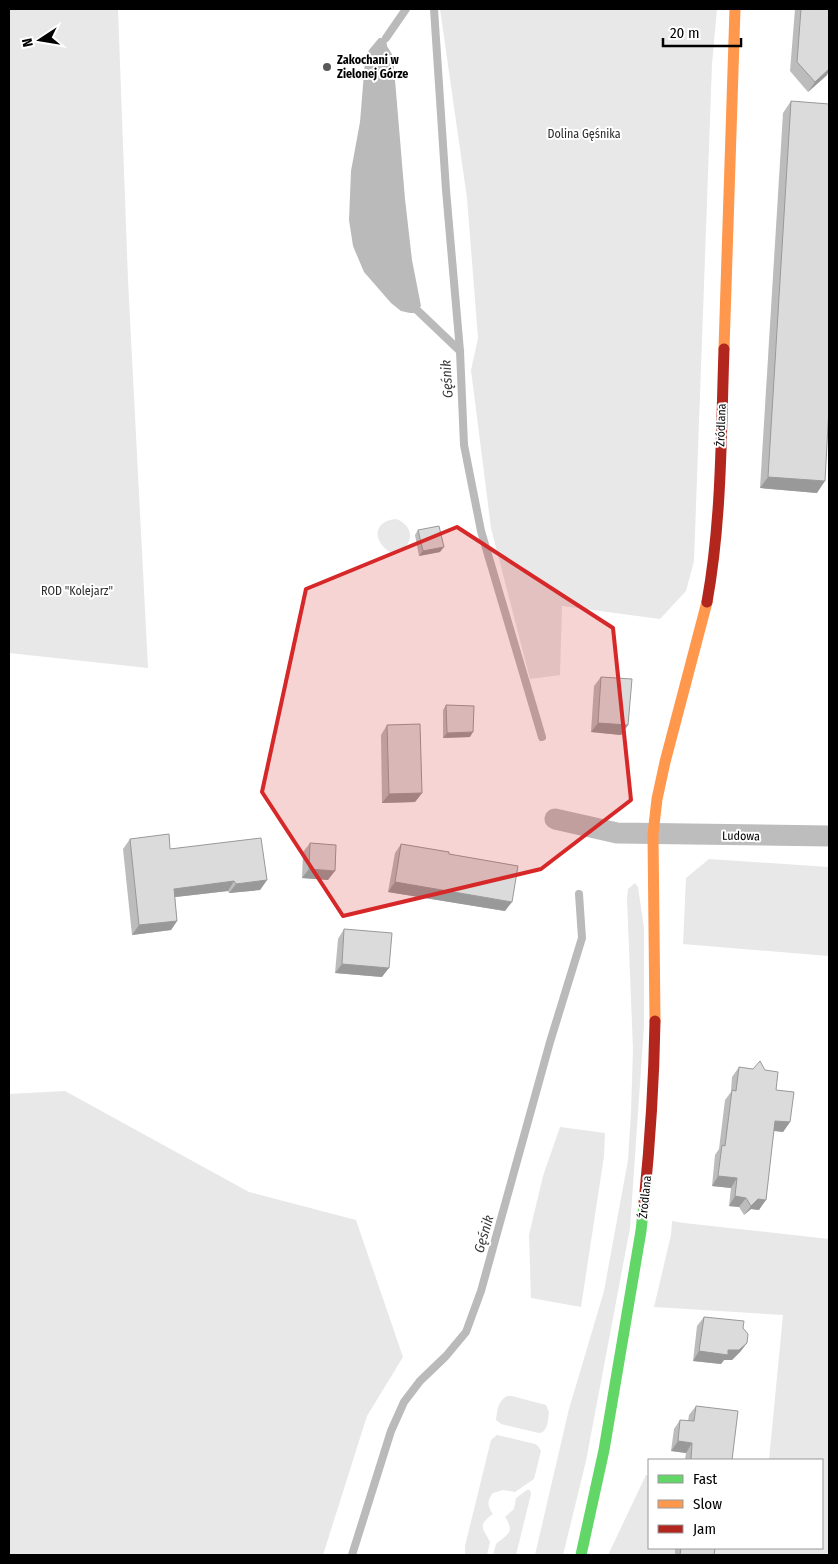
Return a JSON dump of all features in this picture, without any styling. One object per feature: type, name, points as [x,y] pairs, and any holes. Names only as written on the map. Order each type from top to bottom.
[{"type":"street","name":"Źródlana","points":[[581,1555],[604,1452],[641,1231],[649,1154],[654,1078],[656,993],[653,834],[657,799],[701,628],[713,570],[718,505],[726,317],[735,9]]},
{"type":"street","points":[[555,820],[617,833],[653,834]]},
{"type":"street","name":"Ludowa","points":[[653,834],[829,836]]},
{"type":"highlighted area","points":[[457,527],[613,628],[631,800],[541,869],[343,916],[262,792],[306,589]]},
{"type":"green space","name":"ROD \"Kolejarz\"","points":[[9,9],[118,9],[128,280],[148,668],[9,653]]},
{"type":"green space","name":"Dolina Gęśnika","points":[[440,9],[717,9],[712,64],[694,561],[686,591],[660,619],[562,606],[560,675],[530,679],[491,528],[471,370],[478,338],[467,198]]},
{"type":"green space","points":[[396,519],[403,522],[407,527],[410,538],[404,548],[390,552],[380,542],[378,532],[379,527],[383,523]]},
{"type":"green space","points":[[709,859],[829,867],[829,956],[683,944],[686,878]]},
{"type":"green space","points":[[635,883],[638,887],[644,928],[644,1026],[630,1228],[586,1461],[563,1555],[535,1555],[569,1409],[604,1291],[628,1160],[633,1050],[627,898],[628,889]]},
{"type":"green space","points":[[65,1091],[249,1192],[356,1220],[403,1357],[367,1416],[323,1555],[9,1555],[9,1094]]},
{"type":"green space","points":[[560,1127],[605,1133],[604,1156],[581,1307],[531,1298],[529,1235],[543,1176]]},
{"type":"green space","points":[[672,1221],[829,1239],[829,1555],[608,1555],[646,1475],[648,1476],[648,1549],[823,1549],[823,1459],[769,1459],[783,1315],[654,1307],[671,1235]]},
{"type":"green space","points":[[507,1396],[546,1405],[549,1412],[547,1425],[544,1430],[539,1433],[501,1424],[496,1420],[500,1403]]},
{"type":"green space","points":[[497,1435],[538,1446],[541,1451],[534,1479],[515,1492],[503,1490],[493,1493],[489,1503],[493,1514],[483,1525],[490,1542],[487,1555],[465,1555],[465,1546],[491,1440]]},
{"type":"green space","points":[[530,1490],[531,1494],[516,1555],[493,1555],[496,1544],[510,1530],[505,1517],[514,1509],[516,1498]]},
{"type":"shaded area","points":[[379,38],[386,38],[387,46],[393,56],[405,199],[412,260],[421,306],[414,313],[401,311],[391,303],[364,272],[353,246],[349,220],[351,171],[360,122],[365,61],[369,50]]},
{"type":"building","points":[[801,9],[829,9],[829,69],[815,82],[797,62]]},
{"type":"building","points":[[791,101],[829,104],[829,407],[825,481],[768,477]]},
{"type":"building","points":[[439,526],[444,547],[423,551],[418,530]]},
{"type":"building","points":[[601,677],[632,679],[628,725],[598,723]]},
{"type":"building","points":[[446,705],[474,706],[473,732],[447,733]]},
{"type":"building","points":[[420,724],[422,793],[389,794],[387,725]]},
{"type":"building","points":[[169,834],[170,849],[261,838],[267,880],[236,884],[234,881],[174,889],[177,921],[139,925],[130,839]]},
{"type":"building","points":[[310,843],[336,845],[335,871],[309,869]]},
{"type":"building","points":[[401,844],[518,866],[512,902],[395,882]]},
{"type":"building","points":[[344,929],[392,933],[389,968],[342,964]]},
{"type":"building","points":[[760,1061],[765,1070],[778,1072],[776,1090],[794,1092],[790,1122],[775,1121],[766,1200],[758,1199],[751,1206],[746,1198],[735,1196],[737,1178],[718,1176],[722,1145],[725,1146],[732,1090],[736,1091],[739,1067],[753,1069]]},
{"type":"building","points":[[704,1317],[744,1321],[743,1328],[748,1334],[747,1343],[739,1350],[728,1350],[728,1355],[699,1351]]},
{"type":"building","points":[[696,1406],[738,1411],[732,1459],[691,1459],[692,1443],[678,1441],[680,1420],[694,1421]]},
{"type":"building","points":[[681,1549],[715,1549],[714,1555],[680,1555]]},
{"type":"waterway","points":[[386,38],[406,9]]},
{"type":"waterway","name":"Gęśnik","points":[[434,9],[446,190],[460,351],[464,445],[481,531],[542,737]]},
{"type":"waterway","points":[[417,310],[460,351]]},
{"type":"waterway","name":"Gęśnik","points":[[352,1555],[391,1431],[404,1402],[420,1381],[446,1356],[466,1332],[481,1291],[550,1042],[582,938],[579,894]]},
{"type":"traffic: fast","points":[[581,1555],[604,1450],[641,1231],[644,1203]]},
{"type":"traffic: slow","points":[[724,349],[735,9]]},
{"type":"traffic: slow","points":[[655,1021],[653,834],[657,799],[707,602]]},
{"type":"traffic: jam","points":[[707,602],[716,539],[724,349]]},
{"type":"traffic: jam","points":[[644,1203],[654,1067],[655,1021]]},
{"type":"place","name":"Zakochani w Zielonej Górze","points":[[327,67]]}]
